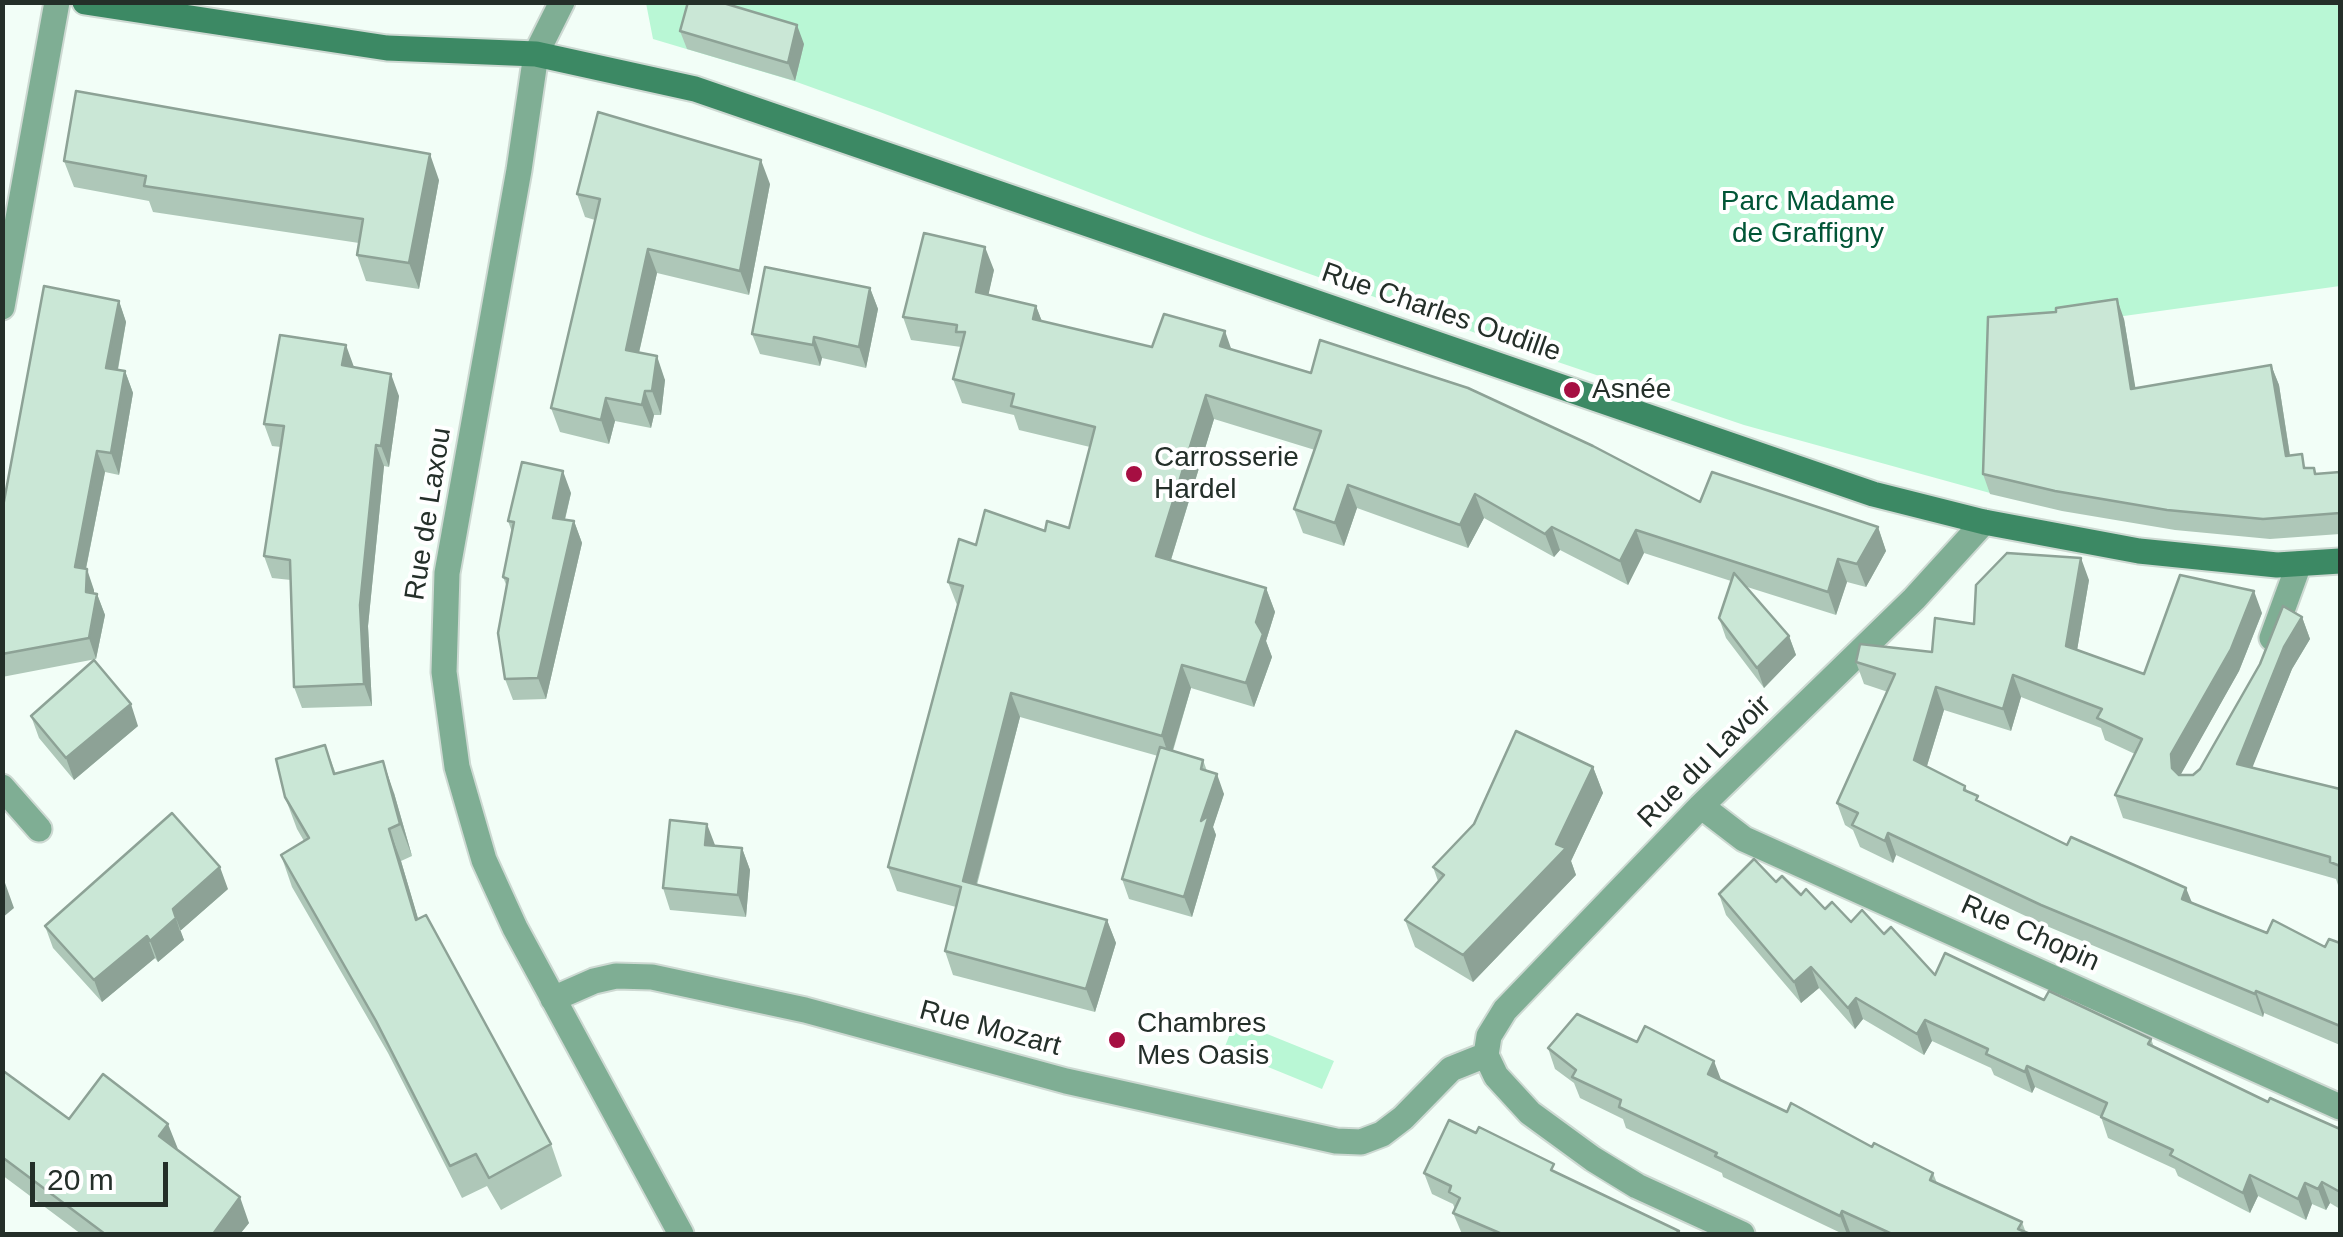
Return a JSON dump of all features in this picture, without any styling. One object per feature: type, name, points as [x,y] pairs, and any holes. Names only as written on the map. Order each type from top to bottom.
[{"type":"street","points":[[2,307],[58,2]]},
{"type":"street","name":"Rue Charles Oudille","points":[[85,2],[387,48],[536,54],[696,89],[1873,494],[1984,522],[2139,551],[2299,564],[2340,561]]},
{"type":"street","name":"Rue de Laxou","points":[[562,2],[536,54],[447,573],[444,640],[449,723],[484,860],[515,928],[682,1234]]},
{"type":"street","name":"Rue du Lavoir","points":[[1486,1054],[1489,1036],[1505,1010],[1701,806],[1914,599],[1984,522]]},
{"type":"street","points":[[2260,663],[2299,564]]},
{"type":"street","points":[[2,787],[39,829]]},
{"type":"street","name":"Rue Chopin","points":[[1701,806],[1744,839],[2340,1107]]},
{"type":"street","name":"Rue Mozart","points":[[553,999],[616,976],[652,977],[766,1000],[1066,1081],[1336,1141],[1361,1142],[1382,1134],[1451,1069],[1486,1054]]},
{"type":"street","points":[[1486,1054],[1496,1076],[1530,1113],[1593,1159],[1637,1186],[1742,1234]]},
{"type":"green space","name":"Parc Madame de Graffigny","points":[[646,3],[2340,3],[2340,286],[2059,325],[1990,493],[1744,425],[1546,358],[1203,236],[794,81],[653,39]]},
{"type":"green space","points":[[1235,1021],[1334,1061],[1322,1089],[1224,1049]]},
{"type":"building","points":[[688,2],[720,2],[797,25],[788,63],[680,31]]},
{"type":"building","points":[[76,91],[430,154],[409,263],[357,255],[363,219],[144,186],[146,176],[64,161]]},
{"type":"building","points":[[598,112],[761,160],[740,271],[648,249],[626,350],[657,356],[652,391],[645,391],[642,405],[606,398],[601,420],[551,408],[600,199],[577,194]]},
{"type":"building","points":[[924,233],[985,247],[976,292],[1036,306],[1033,319],[1152,347],[1164,314],[1225,331],[1220,346],[1311,373],[1320,340],[1468,388],[1593,446],[1700,502],[1712,472],[1878,527],[1857,564],[1838,559],[1828,592],[1636,530],[1620,561],[1552,527],[1545,534],[1475,494],[1460,525],[1348,485],[1335,523],[1294,509],[1321,431],[1206,395],[1156,556],[1266,588],[1256,622],[1263,634],[1246,683],[1182,665],[1162,736],[1011,693],[963,881],[1107,920],[1086,989],[945,951],[961,887],[888,867],[963,586],[948,582],[959,539],[976,545],[985,510],[1045,531],[1047,521],[1069,528],[1095,427],[1011,406],[1014,394],[953,379],[965,332],[956,332],[957,325],[903,317]]},
{"type":"building","points":[[765,267],[870,288],[859,347],[814,337],[813,345],[752,334]]},
{"type":"building","points":[[44,286],[119,301],[106,368],[125,371],[111,453],[97,451],[75,567],[87,569],[86,592],[97,594],[89,638],[2,654],[2,512]]},
{"type":"building","points":[[2117,299],[2131,389],[2271,365],[2286,456],[2302,454],[2304,468],[2314,468],[2315,474],[2340,472],[2340,513],[2263,519],[2167,510],[1983,474],[1988,317],[2056,312],[2056,308]]},
{"type":"building","points":[[280,335],[346,345],[342,365],[391,374],[381,446],[376,445],[360,605],[364,684],[294,687],[290,560],[264,556],[284,426],[264,424]]},
{"type":"building","points":[[522,462],[563,471],[553,518],[574,521],[538,678],[505,679],[498,633],[508,579],[503,577],[514,522],[508,521]]},
{"type":"building","points":[[2007,553],[2081,558],[2066,646],[2144,674],[2180,575],[2254,591],[2231,649],[2171,754],[2172,768],[2179,775],[2193,775],[2200,769],[2260,664],[2283,606],[2302,617],[2284,647],[2237,764],[2340,789],[2340,866],[2330,862],[2330,857],[2115,795],[2142,739],[2097,718],[2102,709],[2013,675],[2003,709],[1936,687],[1914,760],[1965,786],[1964,790],[1978,796],[1976,800],[2067,845],[2071,837],[2186,888],[2182,899],[2267,933],[2273,920],[2325,947],[2329,939],[2340,943],[2340,1026],[2041,905],[1888,833],[1885,841],[1852,825],[1858,813],[1837,803],[1895,674],[1856,662],[1860,644],[1932,652],[1935,618],[1974,624],[1976,585]]},
{"type":"building","points":[[1734,573],[1789,636],[1757,668],[1719,618]]},
{"type":"building","points":[[94,660],[131,704],[66,758],[31,716]]},
{"type":"building","points":[[1516,731],[1593,767],[1556,844],[1566,848],[1463,955],[1405,920],[1444,875],[1433,867],[1474,824]]},
{"type":"building","points":[[325,745],[334,774],[383,761],[400,824],[389,829],[416,920],[426,915],[551,1144],[489,1178],[476,1154],[450,1166],[376,1021],[281,855],[309,838],[285,797],[276,759]]},
{"type":"building","points":[[1160,747],[1203,760],[1201,769],[1217,774],[1201,821],[1209,815],[1184,897],[1122,879]]},
{"type":"building","points":[[172,813],[220,867],[173,909],[176,918],[150,941],[147,936],[94,980],[45,926]]},
{"type":"building","points":[[670,820],[707,824],[705,845],[742,848],[738,895],[663,888]]},
{"type":"building","points":[[1754,859],[1776,882],[1782,876],[1801,895],[1806,889],[1825,909],[1832,902],[1851,922],[1862,910],[1884,934],[1891,927],[1935,975],[1945,953],[2044,1000],[2049,991],[2151,1039],[2148,1044],[2268,1102],[2270,1098],[2340,1129],[2340,1192],[2322,1182],[2318,1189],[2305,1183],[2298,1199],[2250,1175],[2243,1193],[2170,1155],[2173,1150],[2101,1117],[2107,1103],[2027,1066],[2025,1072],[1986,1054],[1988,1049],[1925,1020],[1917,1034],[1856,998],[1848,1008],[1811,967],[1794,982],[1719,894]]},
{"type":"building","points":[[1577,1014],[1637,1042],[1645,1026],[1714,1061],[1708,1074],[1787,1112],[1791,1103],[1872,1147],[1874,1143],[1933,1173],[1930,1180],[2022,1222],[2018,1229],[2030,1234],[1892,1234],[1842,1211],[1840,1216],[1715,1156],[1717,1153],[1619,1107],[1621,1100],[1572,1077],[1576,1070],[1548,1048]]},
{"type":"building","points":[[2,1070],[69,1119],[103,1074],[168,1124],[159,1136],[240,1197],[213,1234],[105,1234],[2,1157]]},
{"type":"building","points":[[1449,1120],[1476,1133],[1479,1127],[1554,1164],[1551,1170],[1679,1231],[1502,1234],[1453,1213],[1460,1198],[1449,1192],[1451,1186],[1424,1173]]},
{"type":"place","name":"Asnée","points":[[1572,390]]},
{"type":"place","name":"Carrosserie Hardel","points":[[1134,474]]},
{"type":"place","name":"Chambres Mes Oasis","points":[[1117,1040]]}]
